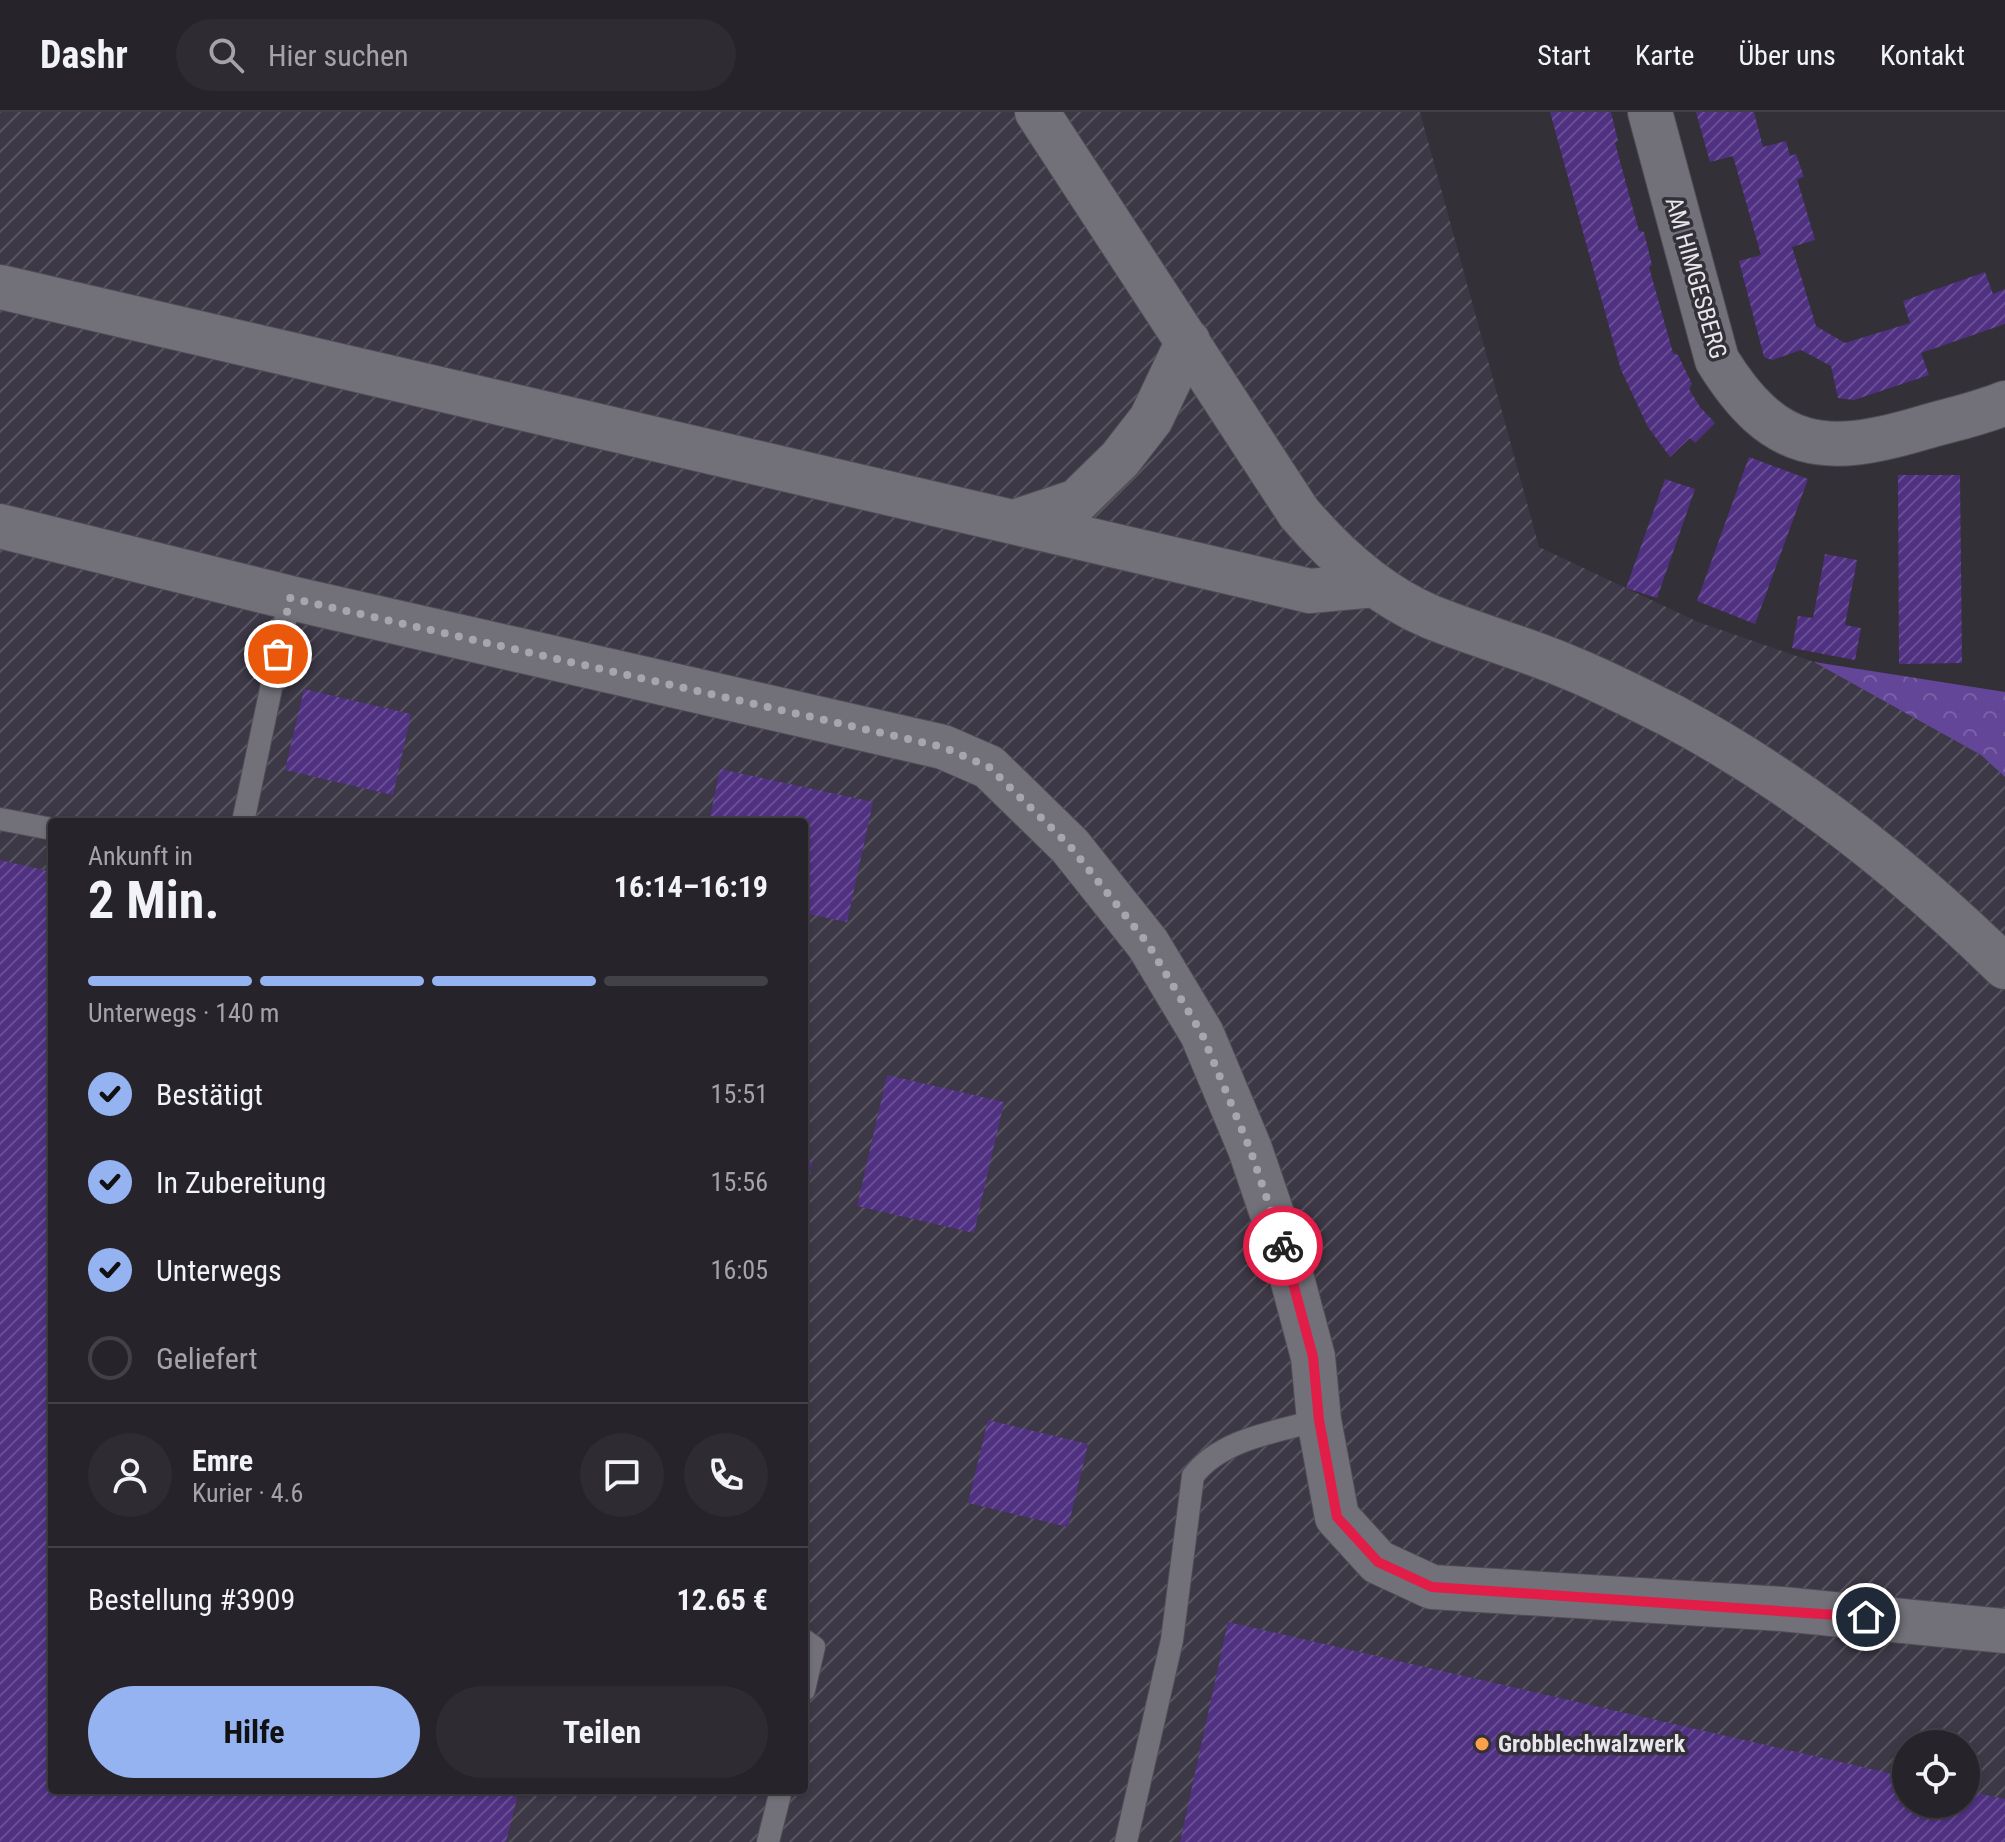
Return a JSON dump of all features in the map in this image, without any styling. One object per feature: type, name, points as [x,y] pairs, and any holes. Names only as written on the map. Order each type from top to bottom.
[{"type":"street","name":"AM HIMGESBERG","points":[[1650,112],[1717,360],[1735,388],[1759,413],[1785,433],[1807,441],[1856,445],[2005,403]]},
{"type":"street","points":[[1040,113],[1299,513],[1328,548],[1375,585],[1428,616],[1582,673],[1671,716],[1762,768],[1938,901],[2005,967]]},
{"type":"street","points":[[0,287],[1310,591],[1375,585]]},
{"type":"street","points":[[1014,522],[1077,501],[1120,459],[1151,419],[1188,341]]},
{"type":"street","points":[[0,526],[290,598],[943,747],[989,767],[1070,846],[1148,944],[1202,1034],[1250,1149],[1285,1252],[1313,1357],[1319,1420],[1337,1517],[1378,1562],[1432,1587],[1782,1609],[2005,1631]]},
{"type":"lane","points":[[244,818],[290,598]]},
{"type":"lane","points":[[0,819],[48,828]]},
{"type":"lane","points":[[1126,1842],[1172,1640],[1193,1476],[1205,1461],[1221,1450],[1319,1420]]},
{"type":"lane","points":[[808,1643],[814,1647],[808,1673]]},
{"type":"lane","points":[[768,1842],[780,1794]]},
{"type":"shaded area","points":[[0,112],[1420,112],[1539,547],[1698,622],[1814,662],[1981,755],[2005,777],[2005,1842],[0,1842]]},
{"type":"green space","points":[[1814,662],[2005,692],[2005,777],[1981,755]]},
{"type":"building","points":[[1550,112],[1611,112],[1618,141],[1615,143],[1639,231],[1644,232],[1652,265],[1649,267],[1673,353],[1678,355],[1692,384],[1689,389],[1715,423],[1695,443],[1690,438],[1670,457],[1648,427],[1621,370]]},
{"type":"building","points":[[1696,112],[1754,112],[1763,147],[1786,141],[1790,156],[1796,154],[1804,177],[1797,179],[1815,240],[1792,247],[1816,326],[1845,343],[1910,323],[1903,301],[1985,272],[1993,294],[2005,289],[2005,324],[1921,353],[1929,375],[1854,400],[1838,398],[1831,366],[1801,350],[1772,360],[1764,357],[1739,261],[1761,255],[1733,156],[1710,162]]},
{"type":"building","points":[[1749,457],[1808,479],[1755,624],[1697,601]]},
{"type":"building","points":[[1898,475],[1960,475],[1962,663],[1899,664]]},
{"type":"building","points":[[1665,479],[1695,489],[1657,598],[1626,588]]},
{"type":"building","points":[[1825,554],[1857,560],[1845,625],[1861,628],[1855,660],[1792,648],[1798,616],[1813,618]]},
{"type":"building","points":[[304,689],[411,714],[393,795],[285,770]]},
{"type":"building","points":[[720,769],[873,802],[847,922],[808,914],[808,818],[710,818]]},
{"type":"building","points":[[0,860],[48,871],[48,1794],[518,1794],[506,1842],[0,1842]]},
{"type":"building","points":[[887,1075],[1004,1102],[974,1233],[857,1206]]},
{"type":"building","points":[[808,1160],[813,1161],[808,1186]]},
{"type":"building","points":[[988,1420],[1088,1444],[1068,1527],[968,1503]]},
{"type":"building","name":"Grobblechwalzwerk","points":[[1228,1622],[1892,1774],[1892,1818],[1980,1818],[1980,1794],[2005,1799],[2005,1842],[1180,1842]]},
{"type":"way so far","points":[[278,654],[290,598],[943,747],[989,767],[1070,846],[1148,944],[1202,1034],[1250,1149],[1283,1246]]},
{"type":"place","name":"Grobblechwalzwerk","points":[[1482,1744]]},
{"type":"route","points":[[1283,1246],[1313,1357],[1319,1420],[1337,1517],[1378,1562],[1432,1587],[1866,1617]]}]
